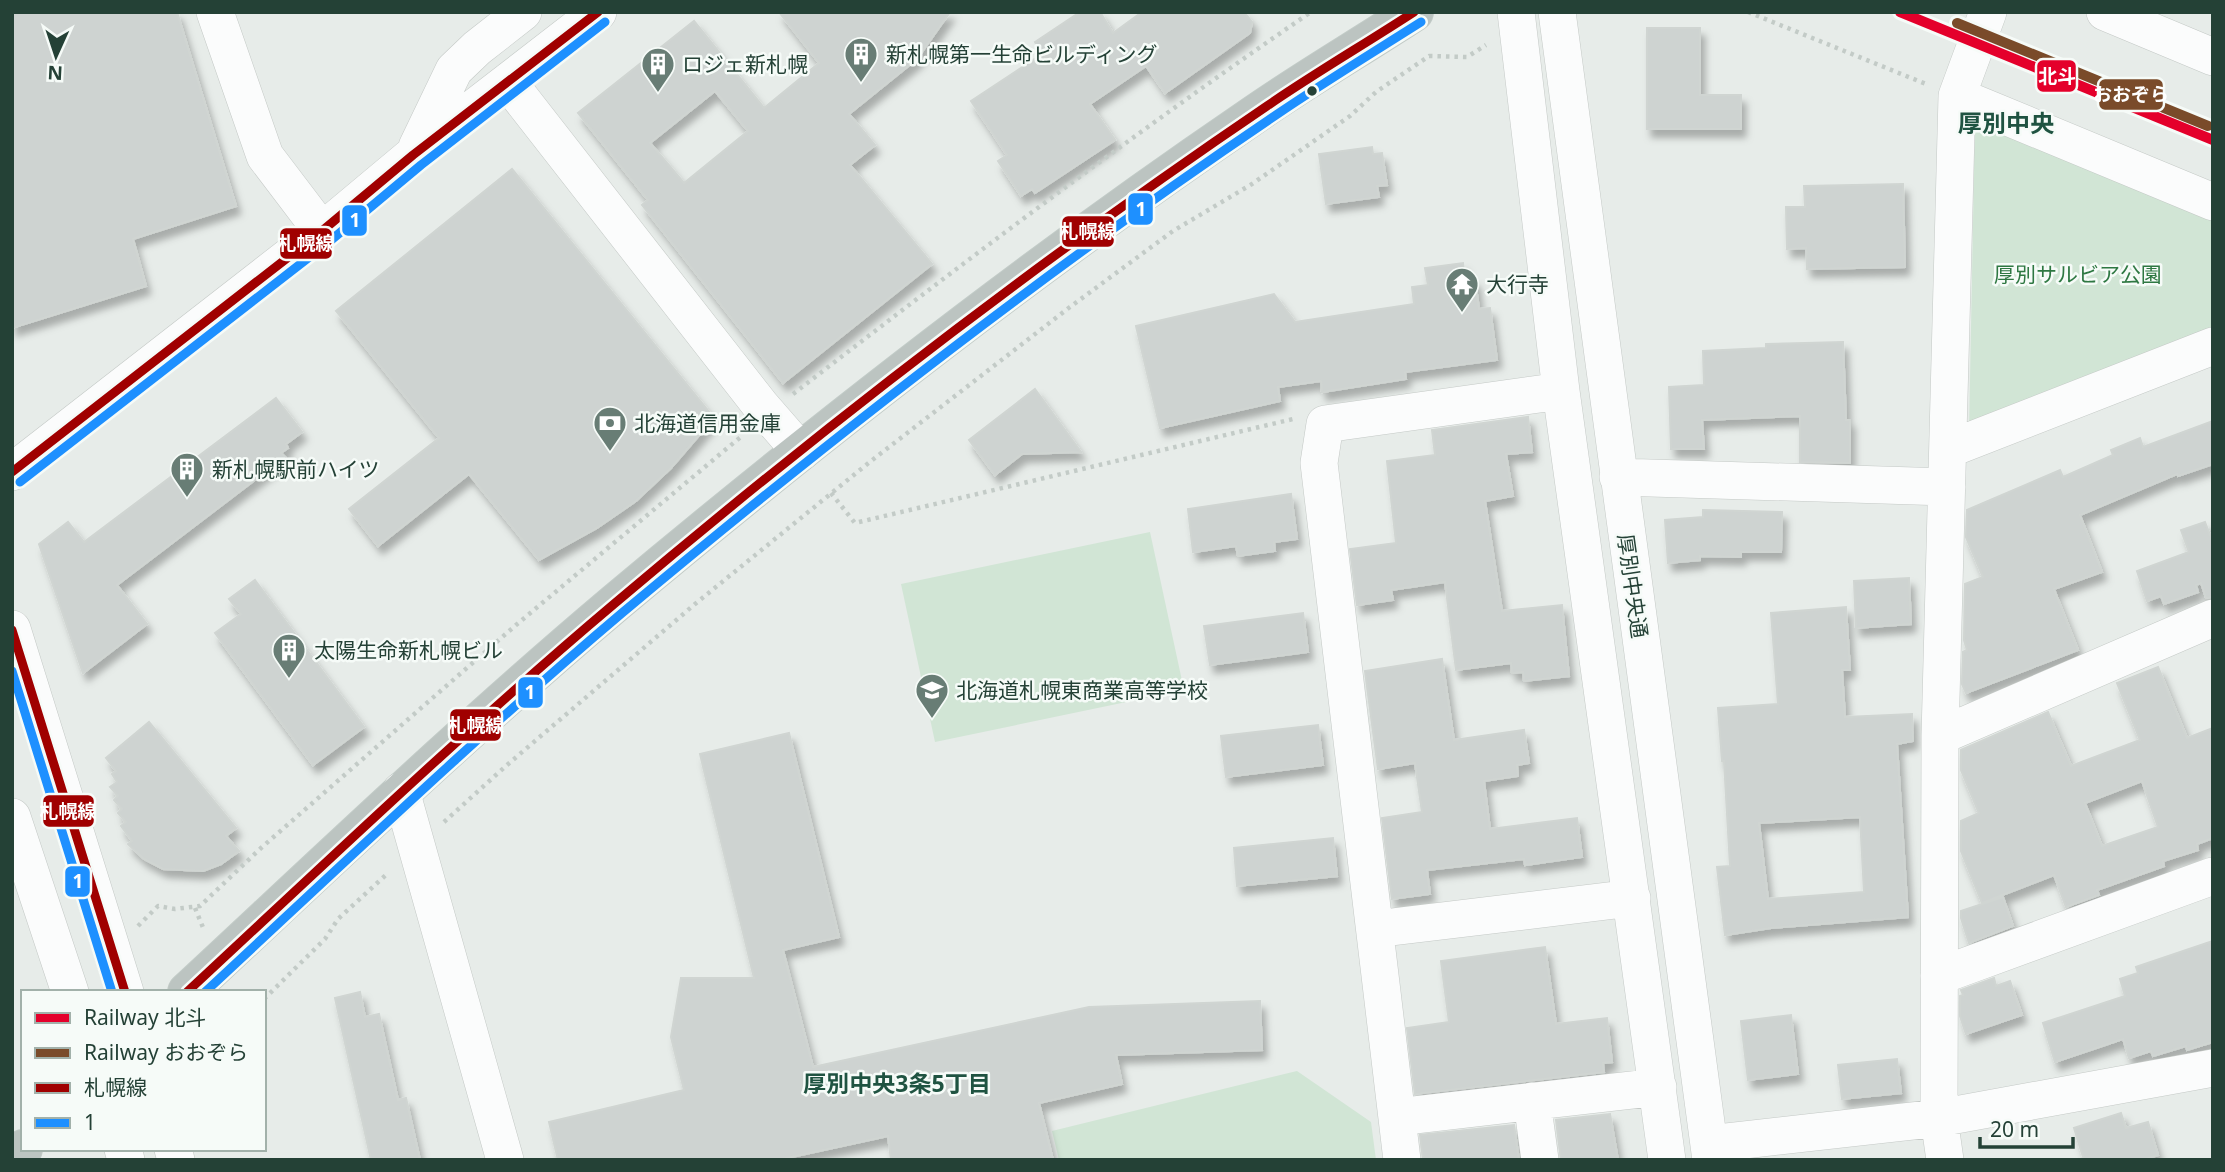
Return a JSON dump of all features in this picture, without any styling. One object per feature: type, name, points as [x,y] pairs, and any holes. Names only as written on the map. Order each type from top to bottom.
[{"type":"highway","points":[[189,990],[401,791],[613,605],[801,452],[1072,244],[1249,117],[1414,12]]},
{"type":"street","points":[[215,12],[264,156],[322,231]]},
{"type":"street","points":[[413,155],[454,70],[523,12]]},
{"type":"street","points":[[12,472],[598,12]]},
{"type":"street","points":[[1516,12],[1561,391],[1667,1160]]},
{"type":"street","name":"厚別中央通","points":[[1557,12],[1710,1152]]},
{"type":"street","points":[[1945,1160],[1939,1118],[1940,736],[1957,96],[1988,12]]},
{"type":"street","points":[[2105,12],[2158,22],[2213,57]]},
{"type":"street","points":[[508,82],[761,406],[801,452]]},
{"type":"street","points":[[1957,96],[2213,202]]},
{"type":"street","points":[[1949,449],[2213,346]]},
{"type":"street","points":[[1402,1160],[1319,463],[1325,424],[1561,391]]},
{"type":"street","points":[[1618,477],[1947,487]]},
{"type":"street","points":[[1940,736],[2213,618]]},
{"type":"street","points":[[12,629],[124,990]]},
{"type":"street","points":[[401,791],[505,1160]]},
{"type":"street","points":[[12,817],[69,990]]},
{"type":"street","points":[[1939,976],[2213,876]]},
{"type":"street","points":[[1375,929],[1632,898]]},
{"type":"street","points":[[1710,1152],[1939,1118],[2213,1068]]},
{"type":"street","points":[[1397,1116],[1658,1087]]},
{"type":"street","points":[[1532,1101],[1540,1160]]},
{"type":"path","points":[[787,399],[977,252],[1311,12]]},
{"type":"path","points":[[1748,12],[1957,96]]},
{"type":"path","points":[[440,826],[674,622],[831,493],[995,364],[1173,231],[1252,184],[1350,116],[1376,92],[1429,56],[1467,57],[1484,46]]},
{"type":"path","points":[[831,493],[855,523],[1289,418],[1325,424]]},
{"type":"path","points":[[148,916],[158,906],[175,909],[200,906],[261,848],[516,625],[746,432]]},
{"type":"path","points":[[266,997],[325,939],[338,919],[395,867]]},
{"type":"path","points":[[195,908],[199,919]]},
{"type":"green space","name":"厚別サルビア公園","points":[[1975,119],[2213,216],[2213,332],[1969,434]]},
{"type":"green space","points":[[1150,532],[1184,690],[935,742],[901,584]]},
{"type":"green space","points":[[1297,1071],[1371,1122],[1376,1160],[1059,1160],[1052,1131]]},
{"type":"building","points":[[12,12],[177,12],[236,206],[133,239],[146,286],[12,328]]},
{"type":"building","points":[[779,12],[950,12],[917,59],[849,114],[875,145],[850,165],[932,264],[783,383],[642,205],[648,200],[578,113],[694,21],[764,108],[819,63]],"holes":[[[715,91],[748,131],[684,183],[650,143]]]},
{"type":"building","points":[[1080,12],[1100,12],[1113,33],[1142,12],[1244,12],[1252,22],[1250,33],[1165,93],[1146,66],[1090,104],[1115,140],[1035,193],[1032,189],[1021,196],[998,161],[1007,155],[971,101],[1042,54],[1035,42]]},
{"type":"building","points":[[1647,28],[1700,28],[1700,95],[1741,95],[1741,129],[1647,129]]},
{"type":"building","points":[[1372,147],[1373,154],[1382,153],[1387,185],[1377,186],[1379,197],[1326,204],[1319,154]]},
{"type":"building","points":[[512,169],[714,418],[671,468],[636,501],[597,528],[539,560],[469,474],[378,546],[349,509],[439,438],[336,311]]},
{"type":"building","points":[[1903,184],[1905,267],[1807,269],[1806,248],[1787,249],[1786,207],[1805,207],[1804,186]]},
{"type":"building","points":[[1463,263],[1465,281],[1475,279],[1479,309],[1490,308],[1497,360],[1405,372],[1406,379],[1322,392],[1321,381],[1278,387],[1280,401],[1160,428],[1136,326],[1274,294],[1295,322],[1414,304],[1412,287],[1428,285],[1425,268]]},
{"type":"building","points":[[1843,342],[1846,420],[1850,420],[1850,463],[1800,462],[1800,416],[1702,420],[1704,449],[1671,449],[1669,387],[1704,385],[1703,351],[1766,348],[1766,344]]},
{"type":"building","points":[[1035,389],[1081,452],[1022,454],[995,475],[969,440]]},
{"type":"building","name":"新札幌駅前ハイツ","points":[[276,398],[302,432],[286,444],[288,448],[281,453],[285,457],[117,585],[147,624],[83,673],[39,544],[68,522],[84,542]]},
{"type":"building","points":[[1528,417],[1532,452],[1506,454],[1513,496],[1485,501],[1502,611],[1562,605],[1569,676],[1524,681],[1523,672],[1512,673],[1511,663],[1456,670],[1445,582],[1391,590],[1393,600],[1357,605],[1350,549],[1396,543],[1387,461],[1435,455],[1432,430]]},
{"type":"building","points":[[2213,421],[2213,464],[2178,476],[2177,474],[2080,515],[2102,572],[2054,589],[2078,650],[1966,693],[1962,684],[1963,652],[1967,650],[1964,640],[1965,584],[1983,577],[1966,537],[1967,510],[2060,470],[2063,477],[2113,455],[2111,450],[2140,438],[2143,447]]},
{"type":"building","points":[[1291,494],[1297,539],[1274,542],[1275,551],[1238,556],[1236,546],[1193,552],[1188,509]]},
{"type":"building","points":[[1703,510],[1782,512],[1781,552],[1741,552],[1741,557],[1700,556],[1700,560],[1668,563],[1665,520],[1703,517]]},
{"type":"building","points":[[2205,522],[2213,543],[2213,597],[2206,598],[2201,583],[2196,585],[2198,592],[2164,604],[2161,596],[2147,601],[2137,571],[2189,552],[2181,530]]},
{"type":"building","points":[[1909,578],[1911,624],[1856,628],[1854,581]]},
{"type":"building","name":"太陽生命新札幌ビル","points":[[255,580],[364,727],[313,765],[215,633],[241,614],[229,599]]},
{"type":"building","points":[[1846,607],[1850,670],[1842,670],[1845,717],[1912,714],[1913,741],[1897,744],[1908,917],[1771,928],[1725,935],[1717,867],[1730,866],[1718,708],[1778,704],[1771,613]],"holes":[[[1860,817],[1864,892],[1768,899],[1759,823]]]},
{"type":"building","points":[[1303,613],[1308,652],[1210,665],[1204,626]]},
{"type":"building","points":[[1442,659],[1454,740],[1524,730],[1529,763],[1517,765],[1518,776],[1484,781],[1490,829],[1577,818],[1582,857],[1525,865],[1524,859],[1427,870],[1430,894],[1392,899],[1382,818],[1422,812],[1415,763],[1378,769],[1365,671]]},
{"type":"building","points":[[2158,667],[2187,738],[2213,728],[2213,838],[2197,844],[2198,850],[2163,861],[2164,866],[2097,890],[2099,895],[2066,907],[2054,875],[1982,903],[1961,851],[1961,821],[1979,813],[1961,770],[1961,750],[2048,712],[2071,766],[2140,740],[2117,683]],"holes":[[[2142,781],[2158,827],[2102,846],[2085,803]]]},
{"type":"building","points":[[149,722],[236,828],[226,836],[239,851],[221,864],[203,871],[163,869],[144,859],[128,844],[132,841],[121,826],[126,822],[118,813],[122,809],[114,800],[118,796],[110,787],[117,782],[112,774],[116,771],[106,758]]},
{"type":"building","points":[[1318,725],[1323,765],[1226,777],[1221,736]]},
{"type":"building","points":[[789,733],[839,937],[783,950],[813,1067],[1089,1007],[1260,1001],[1262,1050],[1116,1055],[1122,1084],[1039,1103],[1053,1160],[891,1160],[888,1136],[778,1160],[558,1160],[549,1122],[684,1090],[671,1037],[681,978],[754,978],[700,754]]},
{"type":"building","points":[[1333,838],[1337,876],[1237,886],[1234,848]]},
{"type":"building","points":[[2003,897],[2013,926],[1969,943],[1961,911]]},
{"type":"building","points":[[2213,941],[2213,1042],[2187,1050],[2186,1046],[2153,1056],[2151,1051],[2129,1058],[2123,1039],[2055,1062],[2043,1023],[2125,996],[2120,979],[2138,973],[2136,967]]},
{"type":"building","points":[[1545,947],[1556,1024],[1607,1018],[1612,1062],[1603,1063],[1604,1072],[1415,1094],[1407,1028],[1449,1022],[1441,961]]},
{"type":"building","points":[[1994,978],[1996,986],[2010,981],[2022,1015],[1966,1034],[1960,1016],[1960,996],[1963,995],[1961,990]]},
{"type":"building","points":[[360,992],[365,1017],[379,1014],[398,1100],[406,1098],[420,1160],[371,1160],[335,998]]},
{"type":"building","points":[[1791,1015],[1798,1074],[1748,1080],[1741,1021]]},
{"type":"building","points":[[1897,1059],[1901,1093],[1842,1099],[1838,1065]]},
{"type":"building","points":[[2121,1113],[2126,1128],[2148,1122],[2158,1155],[2143,1160],[2084,1160],[2074,1128]]},
{"type":"building","points":[[1610,1114],[1618,1160],[1561,1160],[1556,1120]]},
{"type":"building","points":[[1514,1125],[1519,1160],[1423,1160],[1420,1135]]},
{"type":"rail line","name":"北斗","points":[[1900,12],[2213,140]]},
{"type":"rail line","name":"おおぞら","points":[[1957,23],[2208,126]]},
{"type":"transit line","name":"札幌線","points":[[12,472],[598,12]]},
{"type":"transit line","name":"札幌線","points":[[189,990],[505,699],[772,473],[934,346],[1099,223],[1285,94],[1414,12]]},
{"type":"transit line","name":"1","points":[[20,482],[330,241],[421,165],[605,22]]},
{"type":"transit line","name":"1","points":[[207,990],[516,705],[622,613],[861,418],[1025,293],[1191,173],[1421,22]]},
{"type":"transit line","name":"札幌線","points":[[12,630],[124,990]]},
{"type":"transit line","name":"1","points":[[12,671],[111,990]]},
{"type":"place","name":"新札幌第一生命ビルディング","points":[[861,84]]},
{"type":"place","name":"ロジェ新札幌","points":[[658,94]]},
{"type":"place","name":"大行寺","points":[[1462,314]]},
{"type":"place","name":"北海道信用金庫","points":[[610,453]]},
{"type":"place","name":"新札幌駅前ハイツ","points":[[187,499]]},
{"type":"place","name":"太陽生命新札幌ビル","points":[[289,680]]},
{"type":"place","name":"北海道札幌東商業高等学校","points":[[932,720]]},
{"type":"district","name":"厚別中央","points":[[2006,122]]},
{"type":"district","name":"厚別中央3条5丁目","points":[[897,1083]]}]
